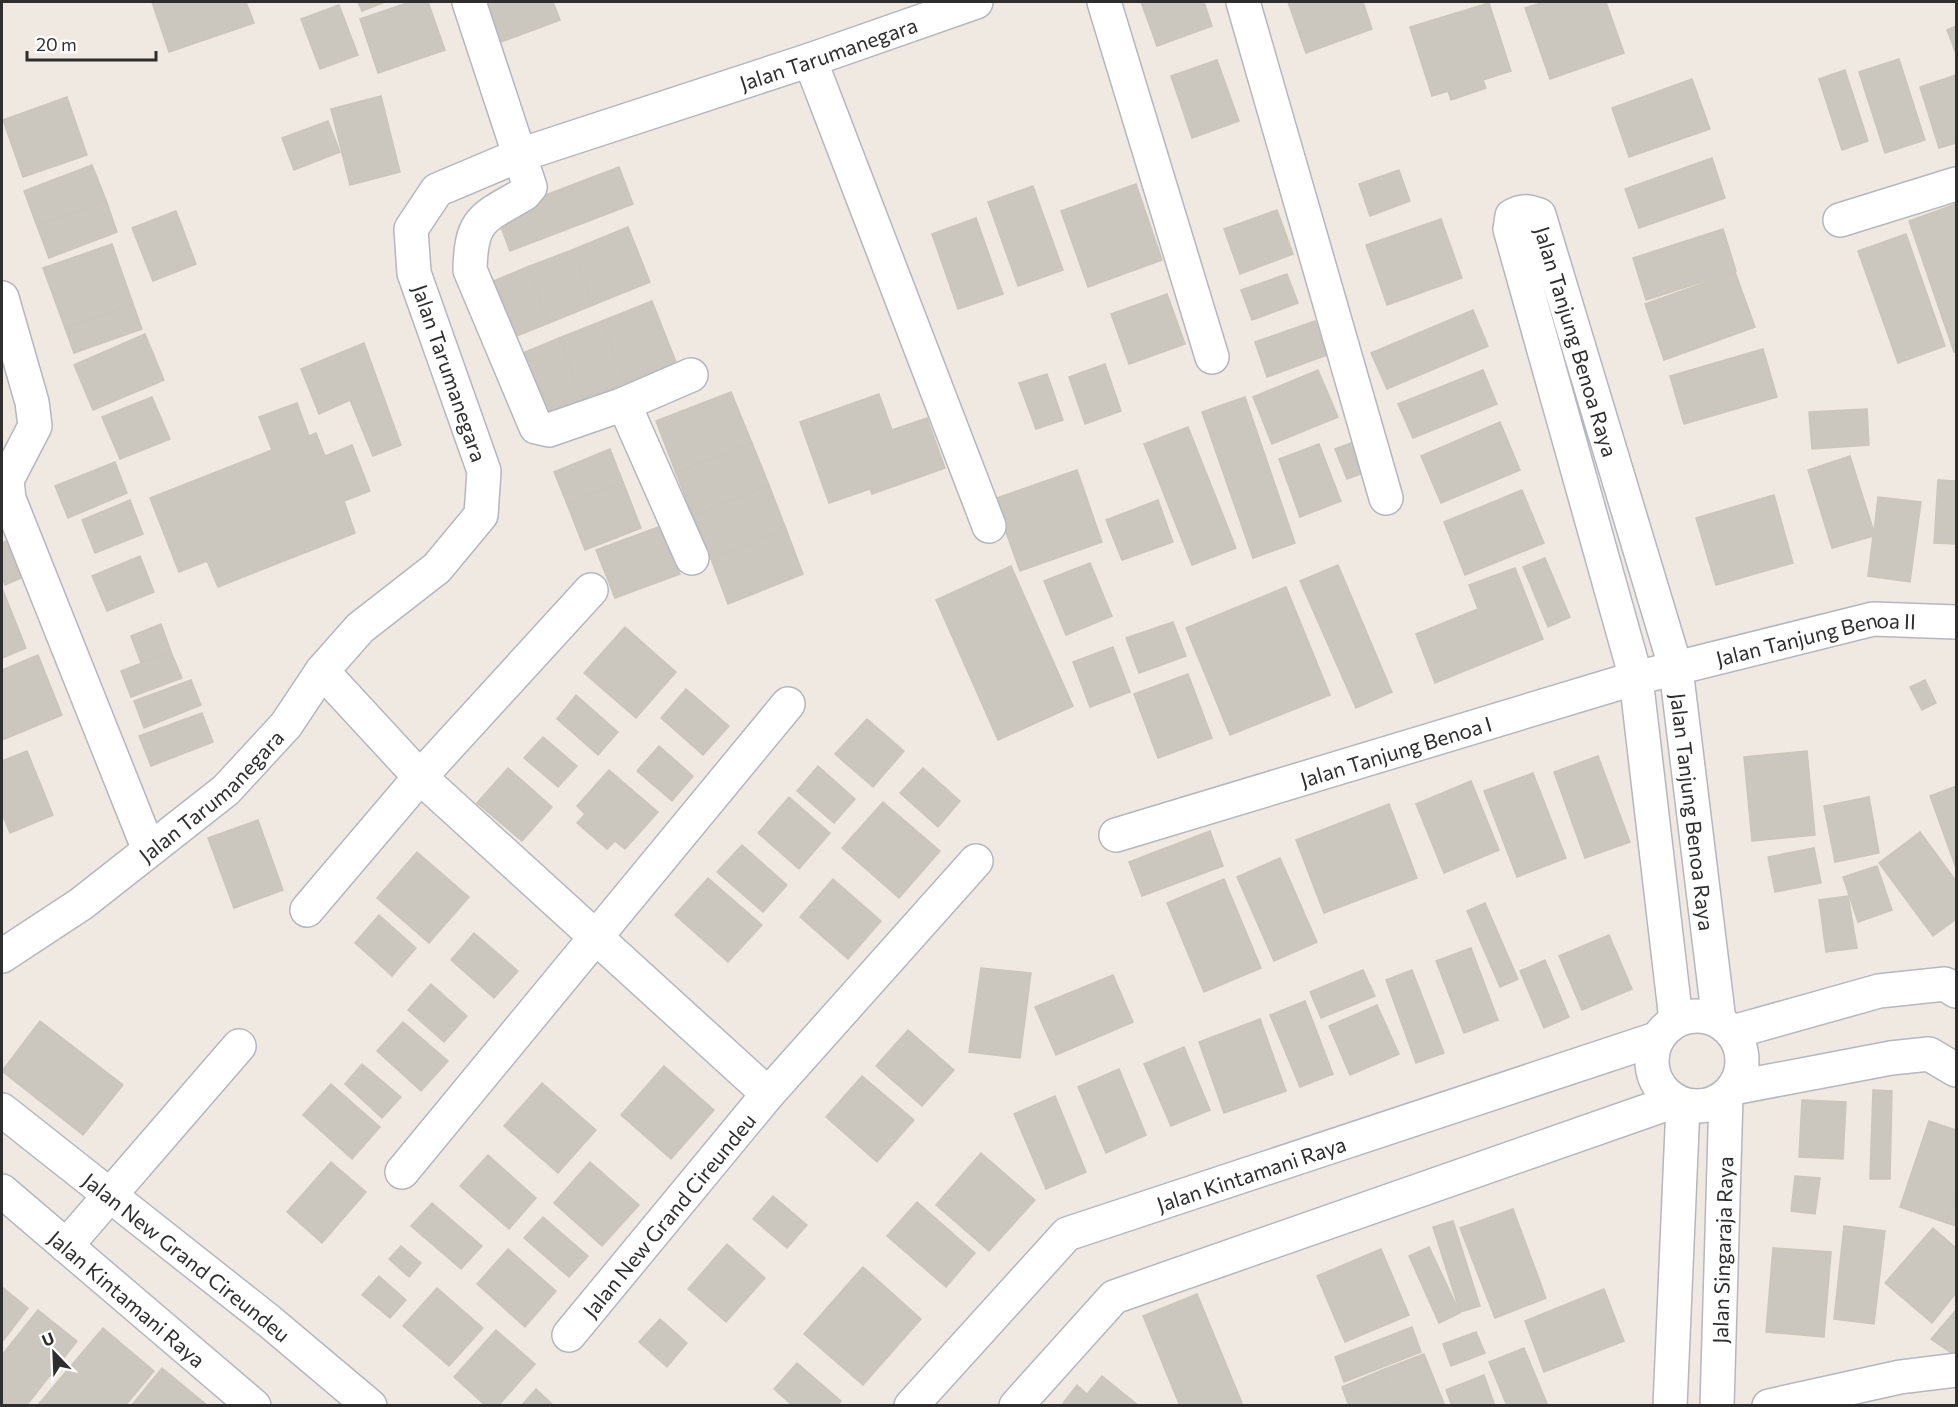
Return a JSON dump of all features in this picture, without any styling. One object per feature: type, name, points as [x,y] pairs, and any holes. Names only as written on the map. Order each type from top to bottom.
[{"type":"street","points":[[469,2],[530,187],[480,220],[471,243],[471,270],[536,427],[549,430],[624,404],[691,375]]},
{"type":"street","name":"Jalan Tarumanegara","points":[[2,956],[81,904],[226,790],[286,726],[322,671],[360,628],[437,568],[481,515],[484,471],[414,273],[411,228],[437,190],[520,155],[810,60],[909,13],[976,2]]},
{"type":"street","points":[[1104,2],[1212,357]]},
{"type":"street","points":[[1243,2],[1386,498]]},
{"type":"street","points":[[810,60],[989,526]]},
{"type":"street","points":[[1840,220],[1956,184]]},
{"type":"street","name":"Jalan Tanjung Benoa Raya","points":[[1666,1030],[1636,678],[1510,229],[1512,216],[1521,212],[1528,211],[1539,216],[1676,669],[1726,1026]]},
{"type":"street","points":[[2,298],[32,402],[35,426],[7,480],[9,499],[149,850]]},
{"type":"street","points":[[624,404],[692,558]]},
{"type":"street","points":[[307,910],[420,777],[591,590]]},
{"type":"street","name":"Jalan Tanjung Benoa II","points":[[1676,669],[1873,619],[1956,622]]},
{"type":"street","name":"Jalan Tanjung Benoa I","points":[[1116,835],[1636,678],[1676,669]]},
{"type":"street","name":"Jalan New Grand Cireundeu","points":[[322,671],[420,777],[768,1094]]},
{"type":"street","points":[[402,1172],[788,704]]},
{"type":"street","name":"Jalan New Grand Cireundeu","points":[[569,1335],[768,1094],[976,861]]},
{"type":"street","points":[[1726,1026],[1880,991],[1945,984],[1956,991]]},
{"type":"street","points":[[1679,1103],[1661,1089],[1652,1074],[1651,1056],[1666,1030],[1690,1016],[1705,1016],[1726,1026],[1740,1045],[1743,1060],[1741,1075],[1729,1092]]},
{"type":"street","name":"Jalan Kintamani Raya","points":[[911,1406],[1067,1234],[1666,1030]]},
{"type":"street","points":[[66,1246],[108,1194],[239,1046]]},
{"type":"street","points":[[1016,1406],[1114,1297],[1679,1103],[1706,1105],[1729,1092],[1891,1058],[1929,1054],[1956,1070]]},
{"type":"street","name":"Jalan Singaraja Raya","points":[[1718,1406],[1729,1092]]},
{"type":"street","points":[[1670,1406],[1679,1103]]},
{"type":"street","name":"Jalan New Grand Cireundeu","points":[[2,1110],[269,1321],[370,1406]]},
{"type":"street","name":"Jalan Kintamani Raya","points":[[2,1191],[254,1406]]},
{"type":"street","points":[[1769,1406],[1900,1377],[1956,1370]]},
{"type":"building","points":[[152,2],[246,2],[254,23],[169,52]]},
{"type":"building","points":[[358,2],[385,2],[362,11]]},
{"type":"building","points":[[410,2],[428,2],[445,50],[378,73],[360,19]]},
{"type":"building","points":[[486,2],[553,2],[560,20],[501,42]]},
{"type":"building","points":[[1141,2],[1204,2],[1212,26],[1157,46]]},
{"type":"building","points":[[1288,2],[1363,2],[1372,29],[1306,53]]},
{"type":"building","points":[[1544,2],[1606,2],[1624,53],[1550,79],[1525,8]]},
{"type":"building","points":[[1489,3],[1511,71],[1483,80],[1486,88],[1451,100],[1448,91],[1432,96],[1410,27]]},
{"type":"building","points":[[339,5],[358,55],[320,69],[301,19]]},
{"type":"building","points":[[1956,26],[1956,54],[1947,30]]},
{"type":"building","points":[[1899,59],[1925,140],[1885,153],[1859,72]]},
{"type":"building","points":[[1217,60],[1239,121],[1192,138],[1171,76]]},
{"type":"building","points":[[1845,70],[1868,141],[1842,150],[1819,79]]},
{"type":"building","points":[[1956,75],[1956,143],[1939,148],[1920,87]]},
{"type":"building","points":[[1692,79],[1710,129],[1629,157],[1612,108]]},
{"type":"building","points":[[381,96],[400,172],[350,185],[331,109]]},
{"type":"building","points":[[67,97],[87,155],[23,177],[3,120]]},
{"type":"building","points":[[328,121],[340,152],[294,170],[282,138]]},
{"type":"building","points":[[1712,158],[1725,198],[1639,228],[1625,189]]},
{"type":"building","points":[[92,165],[106,200],[37,226],[24,191]]},
{"type":"building","points":[[619,167],[633,204],[510,251],[496,214]]},
{"type":"building","points":[[1399,170],[1410,201],[1370,216],[1359,184]]},
{"type":"building","points":[[1136,184],[1162,260],[1088,287],[1061,211]]},
{"type":"building","points":[[1033,186],[1063,270],[1018,286],[988,202]]},
{"type":"building","points":[[106,200],[117,232],[49,258],[37,226]]},
{"type":"building","points":[[1956,204],[1956,352],[1954,352],[1909,221]]},
{"type":"building","points":[[1277,210],[1293,254],[1240,274],[1224,229]]},
{"type":"building","points":[[176,211],[196,264],[153,281],[132,228]]},
{"type":"building","points":[[976,218],[1003,294],[958,309],[932,234]]},
{"type":"building","points":[[1441,219],[1462,278],[1387,305],[1366,245]]},
{"type":"building","points":[[628,227],[650,282],[593,305],[572,250]]},
{"type":"building","points":[[1723,229],[1736,271],[1646,300],[1633,258]]},
{"type":"building","points":[[1906,234],[1945,346],[1898,363],[1858,251]]},
{"type":"building","points":[[112,244],[133,304],[65,328],[43,268]]},
{"type":"building","points":[[572,250],[593,305],[549,323],[527,267]]},
{"type":"building","points":[[527,267],[549,323],[504,341],[482,286]]},
{"type":"building","points":[[1735,272],[1755,327],[1664,360],[1645,304]]},
{"type":"building","points":[[1287,274],[1298,303],[1252,320],[1241,290]]},
{"type":"building","points":[[1167,294],[1185,344],[1129,364],[1111,314]]},
{"type":"building","points":[[652,301],[676,362],[626,383],[602,321]]},
{"type":"building","points":[[133,304],[142,329],[74,353],[65,328]]},
{"type":"building","points":[[1473,310],[1488,346],[1387,389],[1371,353]]},
{"type":"building","points":[[602,321],[626,383],[583,400],[559,338]]},
{"type":"building","points":[[1315,321],[1327,355],[1267,377],[1255,342]]},
{"type":"building","points":[[145,334],[164,380],[93,410],[74,365]]},
{"type":"building","points":[[559,338],[583,400],[535,419],[511,358]]},
{"type":"building","points":[[364,343],[401,445],[373,456],[350,400],[319,414],[301,369]]},
{"type":"building","points":[[1763,349],[1777,397],[1684,424],[1670,376]]},
{"type":"building","points":[[1105,364],[1121,411],[1085,424],[1069,377]]},
{"type":"building","points":[[1318,370],[1338,417],[1272,444],[1253,397]]},
{"type":"building","points":[[1483,370],[1497,404],[1413,438],[1398,404]]},
{"type":"building","points":[[1047,374],[1063,420],[1036,429],[1019,383]]},
{"type":"building","points":[[731,392],[752,443],[676,473],[656,421]]},
{"type":"building","points":[[879,394],[892,430],[927,418],[945,468],[872,494],[870,489],[829,503],[800,422]]},
{"type":"building","points":[[152,397],[170,439],[120,459],[102,417]]},
{"type":"building","points":[[1245,397],[1295,543],[1253,558],[1202,412]]},
{"type":"building","points":[[297,403],[309,436],[316,433],[325,456],[352,445],[370,491],[344,501],[355,533],[218,587],[207,561],[179,572],[150,498],[272,450],[259,417]]},
{"type":"building","points":[[1867,409],[1869,445],[1812,449],[1809,412]]},
{"type":"building","points":[[1500,422],[1520,470],[1441,503],[1421,456]]},
{"type":"building","points":[[1188,427],[1236,548],[1192,565],[1144,444]]},
{"type":"building","points":[[1354,442],[1366,472],[1347,479],[1335,449]]},
{"type":"building","points":[[752,443],[769,485],[693,516],[676,473]]},
{"type":"building","points":[[1319,444],[1341,501],[1300,517],[1279,459]]},
{"type":"building","points":[[610,449],[623,482],[567,504],[554,472]]},
{"type":"building","points":[[1850,456],[1874,532],[1878,497],[1921,502],[1910,582],[1868,576],[1873,536],[1832,548],[1808,470]]},
{"type":"building","points":[[115,462],[127,493],[68,518],[55,486]]},
{"type":"building","points":[[1077,470],[1102,542],[1020,571],[994,499]]},
{"type":"building","points":[[1938,480],[1956,481],[1956,544],[1934,543]]},
{"type":"building","points":[[623,482],[641,528],[585,550],[567,504]]},
{"type":"building","points":[[769,485],[786,529],[711,559],[693,516]]},
{"type":"building","points":[[1522,490],[1544,543],[1465,575],[1444,522]]},
{"type":"building","points":[[1774,495],[1793,563],[1716,585],[1696,518]]},
{"type":"building","points":[[130,500],[143,534],[95,553],[82,520]]},
{"type":"building","points":[[1158,500],[1173,542],[1122,560],[1106,520]]},
{"type":"building","points":[[661,526],[680,574],[615,598],[596,550]]},
{"type":"building","points":[[786,529],[803,574],[728,604],[711,559]]},
{"type":"building","points":[[13,538],[28,575],[5,585],[2,577],[2,543]]},
{"type":"building","points":[[140,556],[154,592],[107,611],[92,576]]},
{"type":"building","points":[[1545,558],[1570,617],[1548,627],[1523,567]]},
{"type":"building","points":[[1090,563],[1112,616],[1066,635],[1044,581]]},
{"type":"building","points":[[1338,565],[1392,692],[1356,708],[1300,581]]},
{"type":"building","points":[[1011,566],[1073,706],[998,740],[936,600]]},
{"type":"building","points":[[1515,568],[1543,639],[1435,683],[1416,634],[1478,609],[1469,585]]},
{"type":"building","points":[[1286,587],[1330,695],[1230,735],[1186,628]]},
{"type":"building","points":[[2,588],[26,648],[2,658]]},
{"type":"building","points":[[1173,622],[1186,656],[1139,673],[1126,638]]},
{"type":"building","points":[[161,624],[171,652],[141,663],[131,636]]},
{"type":"building","points":[[625,627],[676,672],[636,718],[584,673]]},
{"type":"building","points":[[1113,647],[1130,692],[1090,707],[1073,662]]},
{"type":"building","points":[[171,652],[182,678],[131,697],[121,671]]},
{"type":"building","points":[[38,655],[62,715],[2,740],[2,670]]},
{"type":"building","points":[[1188,674],[1212,738],[1158,758],[1134,694]]},
{"type":"building","points":[[191,680],[201,705],[144,728],[134,701]]},
{"type":"building","points":[[1925,680],[1936,703],[1922,710],[1910,687]]},
{"type":"building","points":[[686,689],[729,726],[703,755],[661,718]]},
{"type":"building","points":[[576,695],[618,732],[598,755],[557,719]]},
{"type":"building","points":[[202,713],[213,742],[151,766],[139,736]]},
{"type":"building","points":[[867,719],[904,751],[873,787],[835,754]]},
{"type":"building","points":[[543,737],[577,766],[558,787],[524,758]]},
{"type":"building","points":[[659,746],[693,776],[672,801],[637,771]]},
{"type":"building","points":[[27,751],[53,815],[10,833],[2,813],[2,761]]},
{"type":"building","points":[[1807,751],[1815,835],[1752,841],[1744,757]]},
{"type":"building","points":[[1598,756],[1630,842],[1585,858],[1554,772]]},
{"type":"building","points":[[818,766],[855,799],[834,823],[797,791]]},
{"type":"building","points":[[508,768],[552,807],[522,841],[477,803]]},
{"type":"building","points":[[923,768],[960,801],[938,827],[900,793]]},
{"type":"building","points":[[609,770],[658,812],[625,849],[615,841],[607,849],[577,823],[585,814],[577,806]]},
{"type":"building","points":[[1533,773],[1566,858],[1517,877],[1484,791]]},
{"type":"building","points":[[1471,781],[1499,850],[1444,873],[1416,804]]},
{"type":"building","points":[[1956,786],[1956,868],[1930,796]]},
{"type":"building","points":[[789,797],[830,833],[799,869],[758,833]]},
{"type":"building","points":[[1869,797],[1879,853],[1835,862],[1824,806]]},
{"type":"building","points":[[883,802],[940,851],[899,898],[842,848]]},
{"type":"building","points":[[1389,804],[1417,878],[1324,913],[1296,840]]},
{"type":"building","points":[[258,820],[283,890],[234,908],[208,838]]},
{"type":"building","points":[[1210,831],[1223,866],[1142,896],[1129,862]]},
{"type":"building","points":[[1920,832],[1956,881],[1956,919],[1933,936],[1879,863]]},
{"type":"building","points":[[742,845],[787,885],[763,912],[717,872]]},
{"type":"building","points":[[1814,848],[1821,883],[1775,892],[1768,857]]},
{"type":"building","points":[[417,852],[469,897],[429,943],[377,898]]},
{"type":"building","points":[[1280,858],[1317,942],[1274,961],[1237,877]]},
{"type":"building","points":[[1877,866],[1892,910],[1858,922],[1843,877]]},
{"type":"building","points":[[708,878],[762,925],[728,962],[675,915]]},
{"type":"building","points":[[833,879],[881,921],[848,959],[800,917]]},
{"type":"building","points":[[1224,879],[1261,968],[1204,992],[1167,903]]},
{"type":"building","points":[[1848,896],[1857,948],[1826,952],[1819,900]]},
{"type":"building","points":[[1485,903],[1518,979],[1500,987],[1467,911]]},
{"type":"building","points":[[379,915],[416,948],[392,976],[355,943]]},
{"type":"building","points":[[474,933],[518,971],[494,998],[451,960]]},
{"type":"building","points":[[1609,935],[1632,989],[1582,1010],[1559,956]]},
{"type":"building","points":[[1471,948],[1498,1020],[1464,1033],[1436,961]]},
{"type":"building","points":[[1545,960],[1569,1017],[1544,1028],[1520,971]]},
{"type":"building","points":[[981,968],[1031,973],[1020,1058],[969,1052]]},
{"type":"building","points":[[1363,970],[1375,996],[1321,1018],[1310,992]]},
{"type":"building","points":[[1412,970],[1444,1053],[1416,1063],[1386,980]]},
{"type":"building","points":[[1113,975],[1133,1022],[1056,1055],[1035,1007]]},
{"type":"building","points":[[431,984],[467,1016],[444,1042],[408,1010]]},
{"type":"building","points":[[1305,1001],[1333,1074],[1300,1087],[1270,1015]]},
{"type":"building","points":[[1377,1005],[1399,1054],[1350,1075],[1329,1026]]},
{"type":"building","points":[[1260,1019],[1286,1091],[1224,1113],[1199,1042]]},
{"type":"building","points":[[40,1021],[123,1085],[83,1135],[2,1071]]},
{"type":"building","points":[[403,1022],[448,1061],[421,1091],[377,1051]]},
{"type":"building","points":[[908,1030],[954,1070],[922,1106],[876,1066]]},
{"type":"building","points":[[1184,1047],[1210,1110],[1171,1126],[1144,1064]]},
{"type":"building","points":[[362,1064],[401,1097],[382,1118],[345,1084]]},
{"type":"building","points":[[664,1066],[714,1110],[671,1159],[621,1115]]},
{"type":"building","points":[[1119,1069],[1146,1135],[1106,1153],[1078,1087]]},
{"type":"building","points":[[862,1076],[914,1120],[877,1162],[826,1117]]},
{"type":"building","points":[[542,1083],[596,1130],[558,1173],[504,1126]]},
{"type":"building","points":[[331,1084],[380,1127],[352,1159],[303,1115]]},
{"type":"building","points":[[1873,1090],[1892,1091],[1890,1179],[1870,1179]]},
{"type":"building","points":[[1055,1096],[1086,1172],[1046,1189],[1014,1114]]},
{"type":"building","points":[[1802,1100],[1846,1102],[1843,1159],[1799,1157]]},
{"type":"building","points":[[1929,1121],[1956,1130],[1956,1196],[1947,1223],[1900,1207]]},
{"type":"building","points":[[981,1153],[1035,1200],[989,1251],[936,1205]]},
{"type":"building","points":[[488,1155],[536,1198],[509,1229],[460,1186]]},
{"type":"building","points":[[331,1162],[366,1192],[322,1243],[287,1212]]},
{"type":"building","points":[[590,1162],[639,1205],[602,1246],[554,1203]]},
{"type":"building","points":[[1795,1176],[1820,1178],[1815,1214],[1791,1211]]},
{"type":"building","points":[[773,1196],[807,1225],[787,1248],[753,1219]]},
{"type":"building","points":[[1956,1196],[1956,1226],[1947,1223]]},
{"type":"building","points":[[917,1202],[975,1253],[946,1287],[887,1236]]},
{"type":"building","points":[[432,1203],[482,1246],[461,1269],[411,1226]]},
{"type":"building","points":[[1513,1209],[1546,1298],[1495,1318],[1460,1228]]},
{"type":"building","points":[[543,1217],[588,1256],[569,1277],[524,1238]]},
{"type":"building","points":[[1453,1221],[1480,1306],[1460,1312],[1433,1227]]},
{"type":"building","points":[[1844,1226],[1885,1231],[1874,1324],[1834,1319]]},
{"type":"building","points":[[1933,1228],[1956,1248],[1956,1293],[1932,1323],[1885,1283]]},
{"type":"building","points":[[727,1244],[765,1278],[726,1322],[688,1289]]},
{"type":"building","points":[[401,1246],[421,1263],[409,1277],[389,1259]]},
{"type":"building","points":[[1429,1247],[1460,1313],[1439,1323],[1409,1256]]},
{"type":"building","points":[[1773,1248],[1831,1252],[1824,1337],[1766,1332]]},
{"type":"building","points":[[508,1249],[556,1291],[525,1327],[477,1284]]},
{"type":"building","points":[[1381,1249],[1409,1315],[1345,1342],[1317,1276]]},
{"type":"building","points":[[863,1267],[921,1319],[863,1385],[804,1334]]},
{"type":"building","points":[[379,1276],[406,1300],[390,1318],[362,1295]]},
{"type":"building","points":[[2,1287],[28,1308],[2,1342]]},
{"type":"building","points":[[437,1288],[483,1328],[449,1366],[403,1326]]},
{"type":"building","points":[[1604,1289],[1624,1341],[1544,1372],[1525,1321]]},
{"type":"building","points":[[1197,1294],[1242,1403],[1237,1406],[1180,1406],[1143,1316]]},
{"type":"building","points":[[38,1310],[77,1341],[26,1406],[2,1406],[2,1355]]},
{"type":"building","points":[[1956,1310],[1956,1356],[1931,1339]]},
{"type":"building","points":[[660,1319],[687,1343],[667,1367],[639,1342]]},
{"type":"building","points":[[1412,1327],[1421,1352],[1344,1382],[1335,1357]]},
{"type":"building","points":[[103,1328],[154,1371],[125,1406],[37,1406]]},
{"type":"building","points":[[496,1330],[535,1364],[498,1406],[486,1406],[454,1377]]},
{"type":"building","points":[[1476,1332],[1485,1353],[1451,1366],[1443,1344]]},
{"type":"building","points":[[1524,1348],[1548,1406],[1507,1406],[1489,1362]]},
{"type":"building","points":[[1424,1354],[1445,1406],[1396,1406],[1382,1370]]},
{"type":"building","points":[[797,1363],[841,1401],[837,1406],[793,1406],[774,1389]]},
{"type":"building","points":[[162,1368],[208,1406],[131,1406]]},
{"type":"building","points":[[1382,1370],[1396,1406],[1349,1406],[1342,1387]]},
{"type":"building","points":[[1484,1375],[1495,1406],[1452,1406],[1446,1390]]},
{"type":"building","points":[[1102,1376],[1139,1406],[1061,1406],[1077,1385],[1087,1394]]},
{"type":"building","points":[[536,1389],[554,1406],[521,1406]]}]
